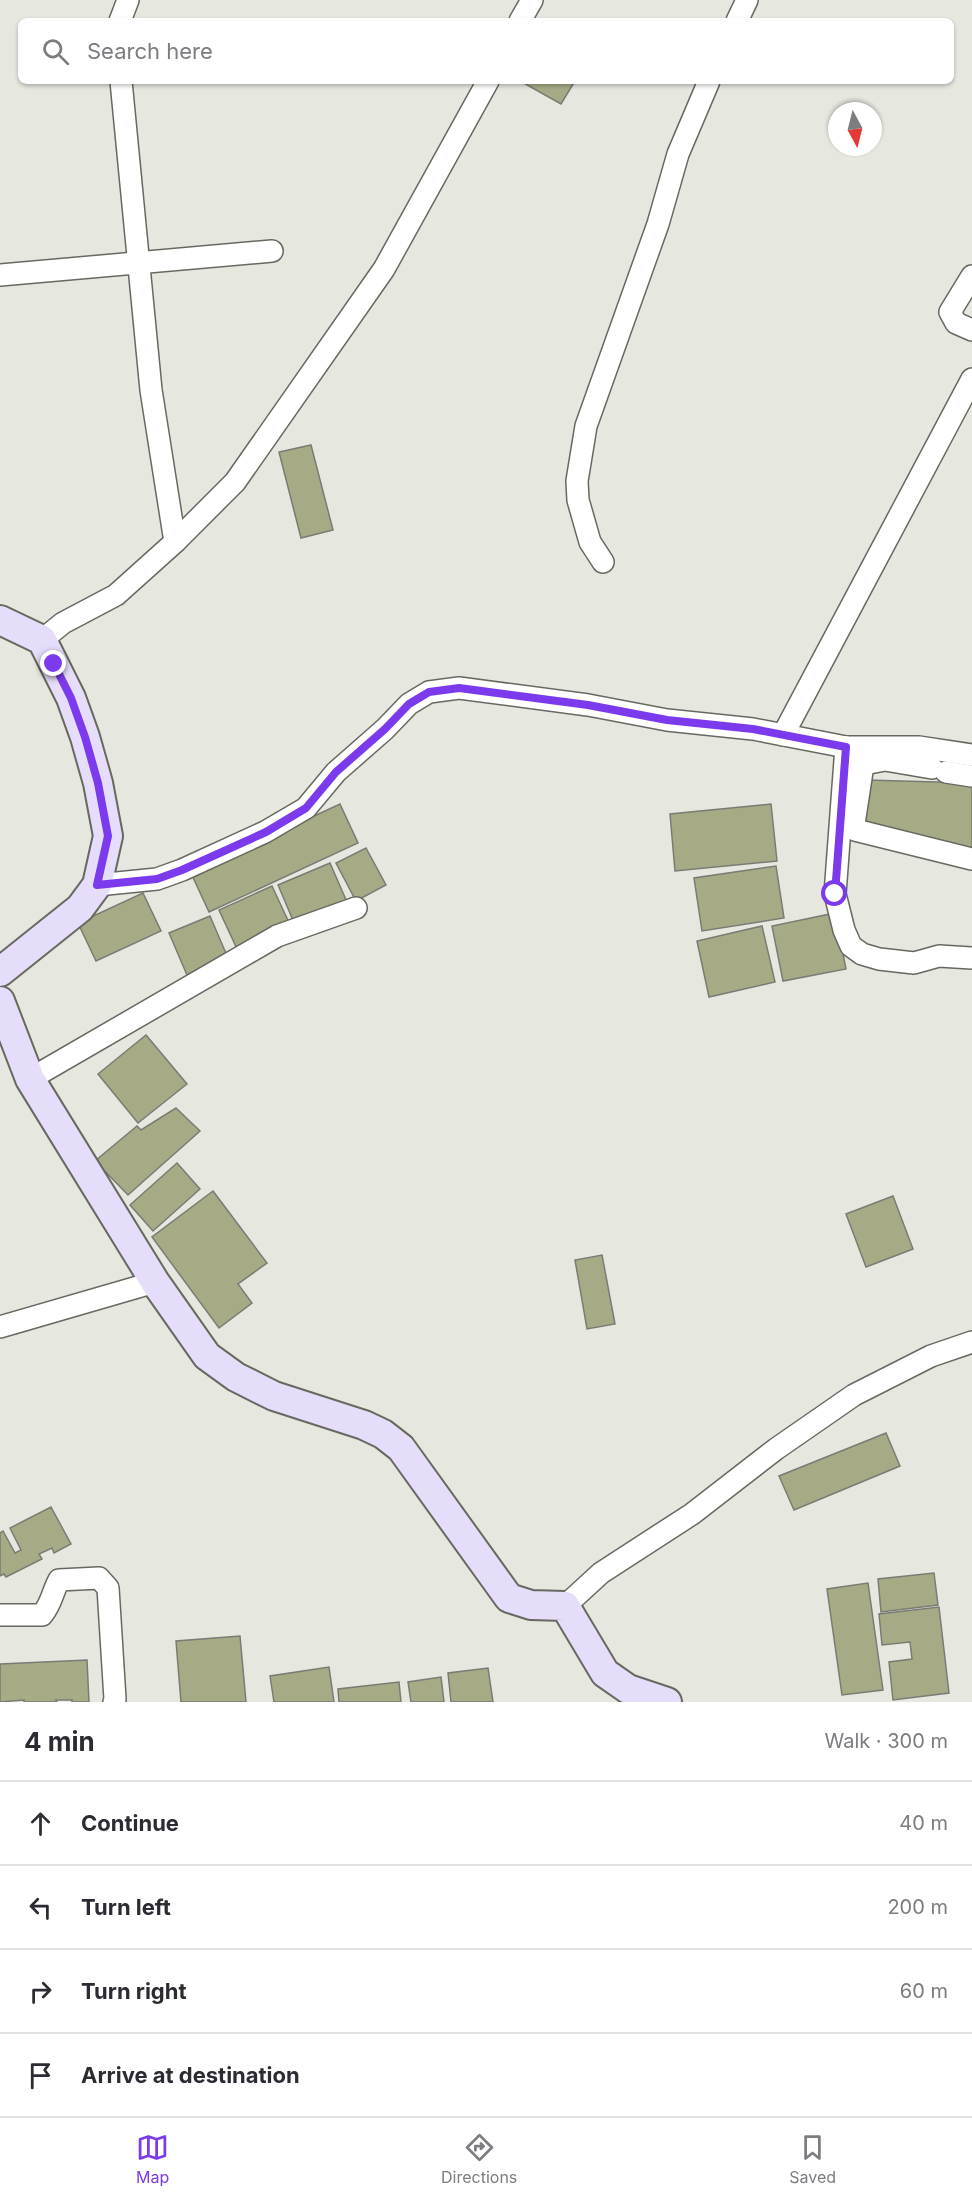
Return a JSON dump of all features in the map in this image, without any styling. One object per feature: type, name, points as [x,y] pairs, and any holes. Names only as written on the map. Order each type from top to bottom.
[{"type":"street","points":[[121,18],[128,0]]},
{"type":"street","points":[[522,18],[532,0]]},
{"type":"street","points":[[738,18],[747,0]]},
{"type":"street","points":[[121,84],[151,390],[175,542]]},
{"type":"street","points":[[42,640],[63,623],[116,595],[175,542],[235,482],[384,269],[486,84]]},
{"type":"street","points":[[603,562],[590,542],[578,500],[577,481],[586,426],[658,224],[678,154],[708,84]]},
{"type":"street","points":[[0,275],[272,251]]},
{"type":"street","points":[[972,276],[950,312],[956,323],[972,330]]},
{"type":"street","points":[[783,735],[972,379]]},
{"type":"street","points":[[0,620],[42,640],[71,698],[85,737],[98,783],[108,836],[97,885],[80,908],[0,972]]},
{"type":"street","points":[[97,885],[157,879],[266,832],[306,808],[336,772],[385,729],[409,704],[429,692],[459,688],[588,705],[667,720],[753,729],[846,747],[919,747],[972,755]]},
{"type":"street","points":[[846,747],[861,759],[863,765],[855,830],[972,859]]},
{"type":"street","points":[[846,747],[835,894],[844,930],[851,946],[862,954],[879,959],[914,963],[939,956],[972,958]]},
{"type":"street","points":[[863,765],[885,759],[972,776]]},
{"type":"street","points":[[30,1079],[277,936],[356,908]]},
{"type":"street","points":[[0,1000],[30,1079],[155,1282],[207,1356],[236,1377],[274,1396],[364,1425],[383,1434],[401,1448],[509,1598],[531,1605],[565,1606],[601,1573],[692,1514],[776,1449],[854,1395],[931,1356],[972,1342]]},
{"type":"street","points":[[0,1327],[155,1282]]},
{"type":"street","points":[[0,1615],[42,1615],[50,1606],[59,1580],[99,1578],[108,1588],[116,1699],[114,1702]]},
{"type":"street","points":[[565,1606],[605,1673],[628,1689],[667,1702]]},
{"type":"building","points":[[525,84],[573,84],[561,104]]},
{"type":"building","points":[[311,445],[333,530],[301,538],[279,452]]},
{"type":"building","points":[[867,780],[972,783],[972,855],[857,827]]},
{"type":"building","points":[[340,804],[358,843],[209,912],[191,873]]},
{"type":"building","points":[[771,804],[777,861],[675,871],[670,814]]},
{"type":"building","points":[[366,848],[386,885],[356,901],[336,863]]},
{"type":"building","points":[[330,863],[347,902],[295,925],[278,885]]},
{"type":"building","points":[[776,866],[784,918],[702,931],[694,878]]},
{"type":"building","points":[[272,886],[291,927],[238,951],[219,910]]},
{"type":"building","points":[[143,893],[161,931],[96,961],[78,923]]},
{"type":"building","points":[[835,913],[846,969],[783,981],[772,926]]},
{"type":"building","points":[[210,916],[228,958],[187,975],[169,933]]},
{"type":"building","points":[[762,926],[775,982],[709,997],[697,941]]},
{"type":"building","points":[[146,1035],[187,1084],[138,1123],[98,1074]]},
{"type":"building","points":[[176,1108],[200,1131],[128,1195],[95,1161],[137,1126],[141,1130]]},
{"type":"building","points":[[177,1163],[200,1189],[153,1231],[130,1205]]},
{"type":"building","points":[[213,1191],[267,1263],[238,1284],[252,1303],[219,1328],[152,1237]]},
{"type":"building","points":[[893,1196],[913,1249],[866,1267],[846,1214]]},
{"type":"building","points":[[602,1255],[615,1324],[587,1329],[575,1260]]},
{"type":"building","points":[[886,1433],[900,1466],[794,1510],[779,1476]]},
{"type":"building","points":[[51,1507],[71,1544],[54,1553],[52,1548],[39,1554],[42,1559],[6,1577],[4,1574],[0,1576],[0,1533],[3,1531],[15,1553],[21,1550],[10,1528]]},
{"type":"building","points":[[934,1573],[938,1605],[881,1612],[878,1579]]},
{"type":"building","points":[[868,1583],[883,1690],[842,1695],[827,1589]]},
{"type":"building","points":[[939,1607],[949,1693],[893,1700],[889,1662],[912,1659],[910,1642],[882,1645],[879,1614]]},
{"type":"building","points":[[240,1636],[246,1702],[181,1702],[176,1641]]},
{"type":"building","points":[[87,1660],[89,1702],[56,1700],[57,1702],[24,1702],[24,1700],[0,1702],[0,1664]]},
{"type":"building","points":[[329,1667],[334,1702],[274,1702],[270,1676]]},
{"type":"building","points":[[488,1668],[493,1702],[451,1702],[448,1673]]},
{"type":"building","points":[[441,1677],[444,1702],[411,1702],[408,1682]]},
{"type":"building","points":[[399,1682],[401,1702],[339,1702],[338,1689]]},
{"type":"route","points":[[54,664],[71,698],[98,783],[108,836],[97,885],[157,879],[266,832],[306,808],[336,772],[385,729],[409,704],[429,692],[459,688],[588,705],[667,720],[753,729],[846,747],[835,894]]}]
